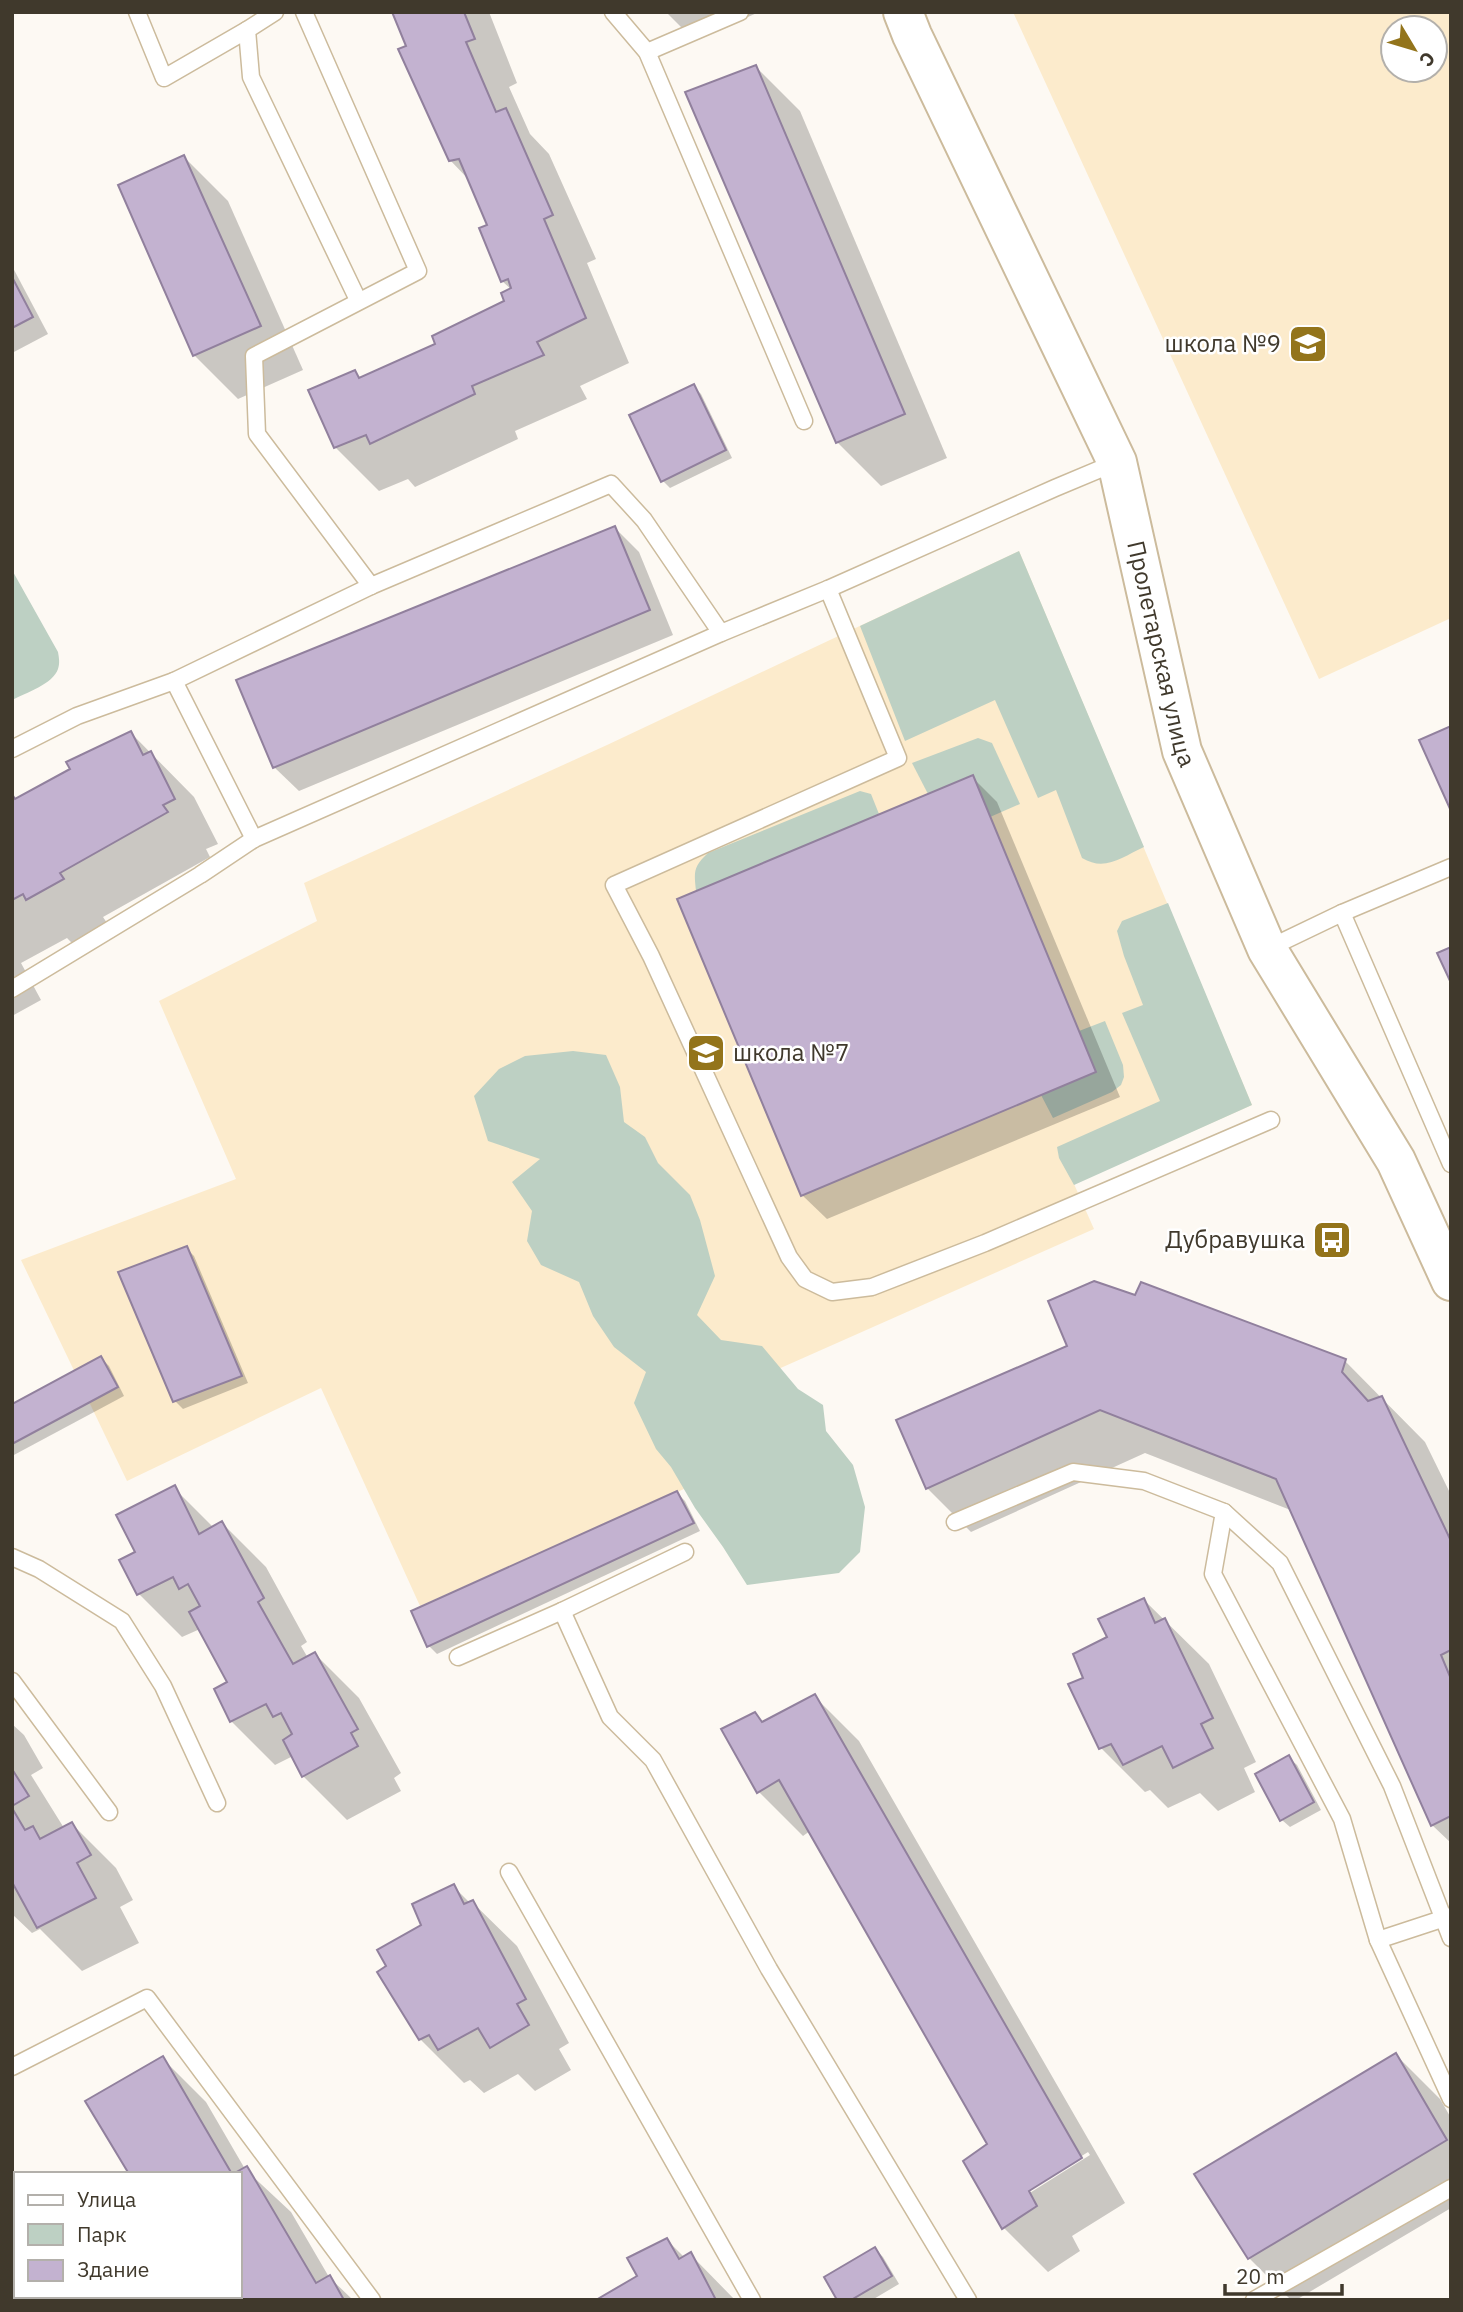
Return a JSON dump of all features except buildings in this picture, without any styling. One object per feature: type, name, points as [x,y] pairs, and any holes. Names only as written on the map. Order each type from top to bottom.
[{"type":"street","name":"Пролетарская улица","points":[[903,12],[1117,462],[1182,751],[1267,948],[1396,1161],[1451,1281]]},
{"type":"lane","points":[[137,12],[164,78],[275,12]]},
{"type":"lane","points":[[304,12],[418,271],[254,356],[257,433],[371,586]]},
{"type":"lane","points":[[613,12],[647,52],[804,421]]},
{"type":"lane","points":[[647,52],[740,12]]},
{"type":"lane","points":[[247,30],[251,77],[358,300]]},
{"type":"lane","points":[[12,989],[200,875],[254,839],[1117,462]]},
{"type":"lane","points":[[12,749],[77,716],[174,681],[371,586],[611,484],[644,520],[721,633]]},
{"type":"lane","points":[[828,590],[898,758],[614,885],[651,957],[789,1257],[805,1279],[832,1292],[872,1287],[985,1243],[1271,1120]]},
{"type":"lane","points":[[174,681],[254,839]]},
{"type":"lane","points":[[1267,948],[1451,867]]},
{"type":"lane","points":[[1342,913],[1451,1164]]},
{"type":"lane","points":[[955,1522],[1073,1472],[1144,1481],[1224,1512],[1280,1563],[1392,1786],[1447,1918],[1451,1938]]},
{"type":"lane","points":[[1224,1512],[1213,1574],[1342,1819],[1378,1940],[1451,2099]]},
{"type":"lane","points":[[458,1657],[685,1552]]},
{"type":"lane","points":[[12,1557],[39,1569],[122,1621],[163,1686],[217,1803]]},
{"type":"lane","points":[[562,1611],[610,1717],[653,1760],[769,1969],[968,2300]]},
{"type":"lane","points":[[12,1681],[109,1812]]},
{"type":"lane","points":[[509,1872],[752,2300]]},
{"type":"lane","points":[[1378,1940],[1447,1918]]},
{"type":"lane","points":[[12,2067],[147,1998],[372,2300]]},
{"type":"lane","points":[[1254,2300],[1451,2188]]},
{"type":"shaded area","name":"школа №9","points":[[1013,12],[1451,12],[1451,618],[1319,679]]},
{"type":"shaded area","name":"школа №7","points":[[1019,551],[1252,1105],[1074,1184],[1094,1229],[747,1383],[772,1450],[420,1606],[321,1388],[127,1481],[21,1260],[236,1179],[159,1001],[317,921],[304,883],[607,745]]},
{"type":"green space","points":[[1019,551],[1144,847],[1113,862],[1098,864],[1082,858],[1056,790],[1038,798],[995,700],[905,741],[860,626]]},
{"type":"green space","points":[[12,570],[58,652],[59,663],[51,679],[12,700]]},
{"type":"green space","points":[[978,738],[992,743],[1020,804],[990,817],[928,794],[912,763]]},
{"type":"green space","points":[[860,791],[871,794],[879,814],[696,891],[696,870],[708,853]]},
{"type":"green space","points":[[1168,903],[1252,1105],[1074,1185],[1059,1158],[1057,1147],[1160,1101],[1122,1013],[1143,1005],[1117,931],[1122,921]]},
{"type":"green space","points":[[1105,1021],[1123,1065],[1124,1077],[1121,1085],[1112,1092],[1053,1118],[1041,1095],[1096,1072],[1079,1031]]},
{"type":"green space","points":[[573,1051],[606,1055],[620,1087],[624,1122],[645,1137],[658,1163],[690,1195],[700,1220],[715,1276],[697,1315],[721,1340],[762,1346],[798,1389],[823,1405],[826,1431],[853,1465],[865,1507],[860,1552],[839,1573],[747,1585],[671,1467],[656,1449],[634,1403],[646,1372],[614,1347],[593,1316],[579,1282],[541,1265],[527,1241],[532,1211],[512,1182],[540,1159],[488,1141],[474,1096],[499,1069],[525,1056]]},
{"type":"place","name":"школа №9","points":[[1308,344]]},
{"type":"place","name":"школа №7","points":[[706,1053]]},
{"type":"place","name":"Дубравушка","points":[[1332,1240]]}]
